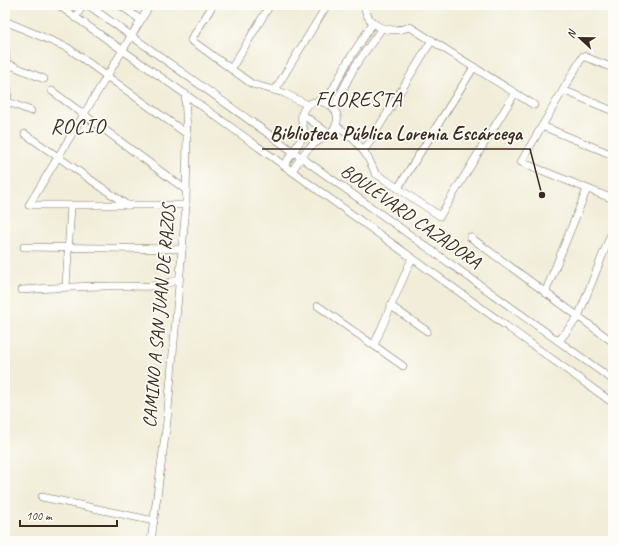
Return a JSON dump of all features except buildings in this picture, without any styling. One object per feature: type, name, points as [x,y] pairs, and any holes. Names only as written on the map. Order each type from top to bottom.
[{"type":"street","name":"BOULEVARD CAZADORA","points":[[58,5],[185,94],[613,404]]},
{"type":"street","points":[[76,18],[83,5]]},
{"type":"street","name":"BOULEVARD CAZADORA","points":[[88,5],[613,380]]},
{"type":"street","points":[[120,5],[141,20]]},
{"type":"street","points":[[150,5],[29,205],[186,206]]},
{"type":"street","points":[[213,5],[191,40],[252,84],[292,96],[308,105]]},
{"type":"street","points":[[231,69],[270,5]]},
{"type":"street","points":[[275,90],[327,5]]},
{"type":"street","points":[[364,5],[368,16],[373,23],[391,31],[410,27],[534,105]]},
{"type":"street","points":[[5,21],[68,48],[187,134]]},
{"type":"street","points":[[326,102],[348,61],[373,23]]},
{"type":"street","points":[[334,108],[355,66],[382,28]]},
{"type":"street","points":[[364,151],[432,40]]},
{"type":"street","points":[[5,46],[8,102],[31,112]]},
{"type":"street","points":[[613,68],[583,56],[521,162],[613,199]]},
{"type":"street","points":[[6,63],[44,79]]},
{"type":"street","points":[[398,188],[474,67]]},
{"type":"street","points":[[563,90],[613,111]]},
{"type":"street","points":[[52,91],[186,190]]},
{"type":"street","points":[[336,126],[352,136],[364,151],[375,173],[440,216],[516,93]]},
{"type":"street","name":"CAMINO A SAN JUAN DE RAZOS","points":[[151,541],[167,421],[186,206],[187,134],[185,94]]},
{"type":"street","points":[[284,166],[304,135],[305,132],[302,114],[308,105],[317,101],[326,102],[334,108],[337,116],[336,126],[329,134],[314,144],[301,158],[292,171]]},
{"type":"street","points":[[302,114],[329,134]]},
{"type":"street","points":[[542,126],[613,155]]},
{"type":"street","points":[[25,134],[127,206]]},
{"type":"street","points":[[545,293],[588,189]]},
{"type":"street","points":[[66,286],[70,206]]},
{"type":"street","points":[[559,341],[578,317],[613,229]]},
{"type":"street","points":[[470,237],[578,317],[612,340]]},
{"type":"street","points":[[24,247],[182,249]]},
{"type":"street","points":[[374,345],[412,258]]},
{"type":"street","points":[[22,290],[66,286],[153,287],[171,283],[179,279]]},
{"type":"street","points":[[318,306],[403,366]]},
{"type":"street","points":[[391,306],[427,331]]},
{"type":"street","points":[[42,497],[154,521]]},
{"type":"place","name":"Biblioteca Pública Lorenia Escárcega","points":[[542,195]]},
{"type":"district","name":"FLORESTA","points":[[359,99]]},
{"type":"district","name":"ROCIO","points":[[78,126]]}]
